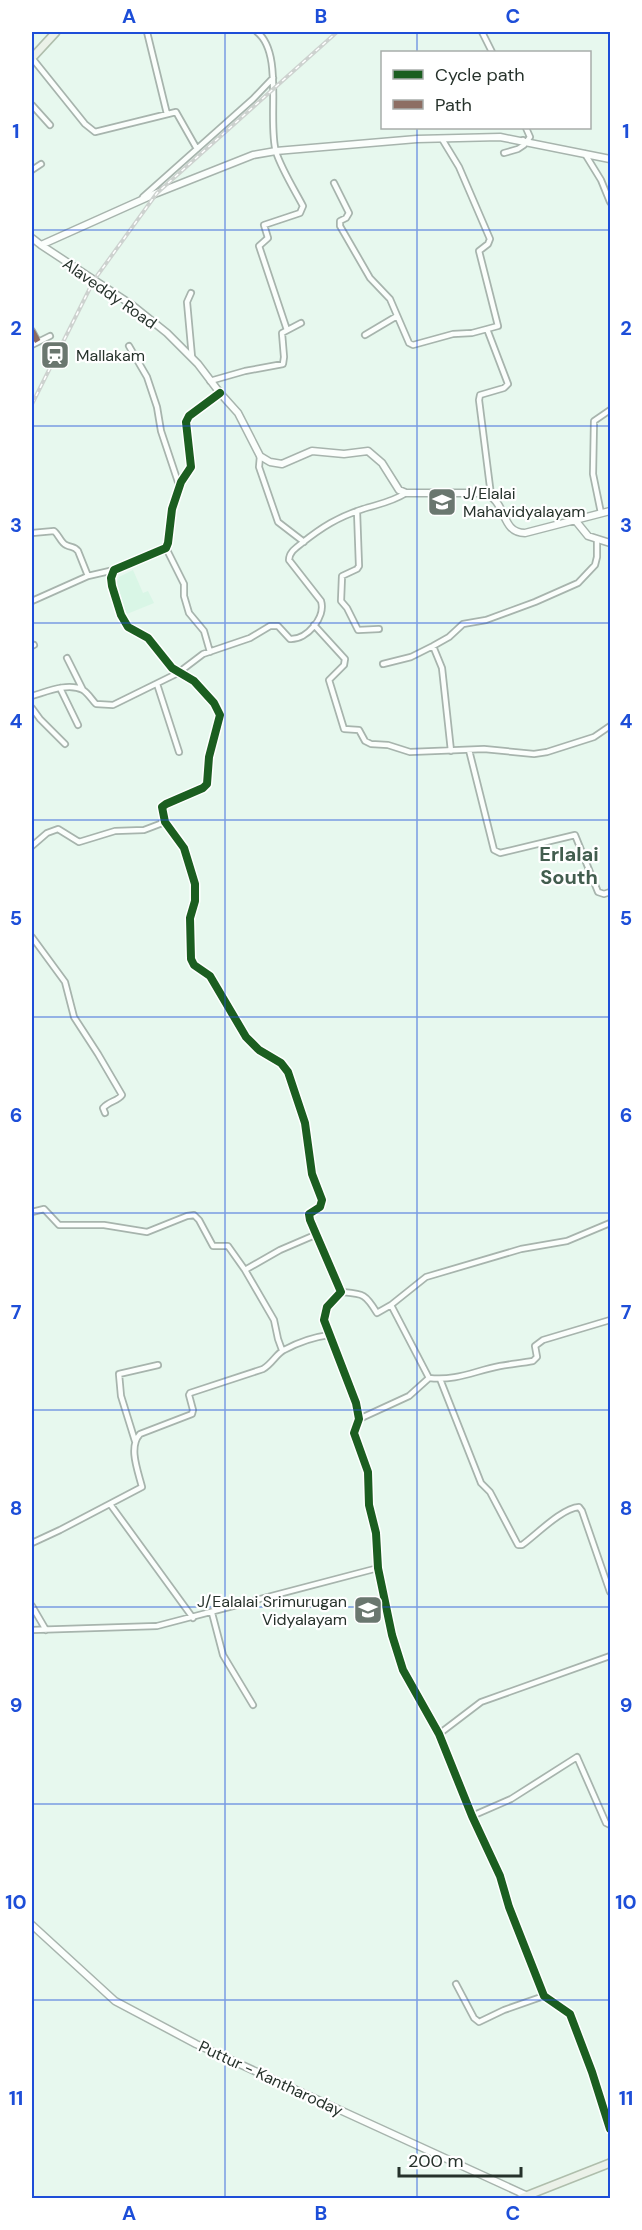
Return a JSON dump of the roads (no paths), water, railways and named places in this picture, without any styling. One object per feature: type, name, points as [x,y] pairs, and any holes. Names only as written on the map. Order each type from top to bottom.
[{"type":"main road","points":[[32,58],[56,32]]},
{"type":"main road","points":[[527,2198],[610,2163]]},
{"type":"street","points":[[147,32],[167,114]]},
{"type":"street","points":[[257,32],[264,37],[267,44],[273,78],[272,102],[276,151],[303,206],[300,213],[264,225],[268,240],[259,246],[287,330]]},
{"type":"street","points":[[485,32],[492,51]]},
{"type":"street","points":[[32,58],[85,124],[95,132],[176,112],[196,149]]},
{"type":"street","points":[[137,202],[253,99],[273,78]]},
{"type":"street","points":[[32,105],[50,125]]},
{"type":"street","points":[[504,153],[524,144],[530,137],[526,129]]},
{"type":"street","points":[[41,245],[137,202],[253,155],[276,151],[500,137],[610,159]]},
{"type":"street","points":[[334,183],[349,213],[340,221],[340,226],[370,278],[390,299],[409,343],[413,345],[453,334],[472,333],[498,326],[479,251],[488,244],[490,239],[459,167],[442,139]]},
{"type":"street","points":[[585,154],[601,180],[610,202]]},
{"type":"street","points":[[32,170],[40,164]]},
{"type":"street","name":"Alaveddy Road","points":[[32,238],[132,305],[167,333],[192,357],[238,413],[260,456]]},
{"type":"street","points":[[191,293],[187,302],[192,357]]},
{"type":"street","points":[[365,335],[397,316]]},
{"type":"street","points":[[210,381],[245,371],[283,364],[281,337],[287,330],[301,323]]},
{"type":"street","points":[[487,329],[508,384],[504,388],[480,395],[479,400],[490,495]]},
{"type":"street","points":[[32,331],[38,342]]},
{"type":"street","points":[[32,345],[50,336]]},
{"type":"street","points":[[129,346],[147,377],[157,407],[161,431],[179,485]]},
{"type":"street","points":[[210,652],[204,631],[189,613],[183,584],[166,548],[171,509],[179,485],[191,467],[186,422],[189,416],[220,393]]},
{"type":"street","points":[[601,513],[593,474],[594,421],[610,410]]},
{"type":"street","points":[[304,542],[278,522],[259,467],[260,456],[270,462],[282,464],[312,451],[344,453],[368,451],[382,463],[399,490],[406,493],[490,495],[496,500],[513,531],[518,533],[525,534],[610,511]]},
{"type":"street","points":[[67,658],[83,690],[96,704],[104,706],[113,705],[178,673],[196,657],[250,638],[274,624],[290,639],[307,633],[323,613],[321,601],[289,560],[291,552],[321,527],[357,511],[393,502],[406,493]]},
{"type":"street","points":[[357,511],[359,566],[342,576],[341,601],[358,630],[380,629]]},
{"type":"street","points":[[575,520],[588,536],[610,543]]},
{"type":"street","points":[[32,533],[54,531],[57,533],[64,543],[76,548],[88,576]]},
{"type":"street","points":[[383,664],[411,657],[433,646],[449,637],[463,624],[486,620],[578,584],[595,565],[597,540]]},
{"type":"street","points":[[32,601],[88,576],[114,570],[166,548]]},
{"type":"street","points":[[114,570],[111,578],[112,586],[121,615],[128,627],[147,638],[178,673],[194,681],[214,703],[220,715],[209,757],[207,784],[162,807],[165,822],[184,848],[195,884],[195,901],[190,918],[191,959],[194,965],[210,976],[246,1037],[288,1072],[305,1123],[312,1174],[322,1200],[320,1207],[309,1214],[315,1235],[341,1292]]},
{"type":"street","points":[[314,625],[345,659],[344,665],[329,680],[344,729],[360,730],[365,741],[371,744],[388,745],[410,752],[484,749],[534,754],[594,737],[610,726]]},
{"type":"street","points":[[433,646],[442,668],[451,751]]},
{"type":"street","points":[[157,684],[178,752]]},
{"type":"street","points":[[32,696],[60,688],[83,690]]},
{"type":"street","points":[[60,688],[78,725]]},
{"type":"street","points":[[32,708],[65,744]]},
{"type":"street","points":[[469,750],[494,850],[500,853],[575,835],[598,892],[604,894],[610,892]]},
{"type":"street","points":[[32,846],[47,833],[58,829],[79,843],[115,831],[144,830],[165,822]]},
{"type":"street","points":[[32,937],[65,982],[74,1017],[122,1095],[107,1103],[104,1108],[105,1113]]},
{"type":"street","points":[[32,1212],[45,1209],[59,1225],[104,1225],[147,1232],[194,1215],[213,1246],[228,1246],[245,1270],[274,1320],[282,1350]]},
{"type":"street","points":[[341,1292],[363,1294],[369,1299],[377,1313],[391,1305],[426,1277],[521,1249],[567,1241],[610,1223]]},
{"type":"street","points":[[245,1270],[280,1250],[315,1235]]},
{"type":"street","points":[[341,1292],[338,1298],[327,1307],[324,1320],[356,1404],[359,1419],[354,1433],[368,1472],[369,1505],[376,1533],[378,1568],[392,1635],[403,1670],[439,1734],[472,1816],[500,1876],[509,1908],[544,1996],[570,2014],[610,2129]]},
{"type":"street","points":[[391,1305],[429,1378]]},
{"type":"street","points":[[359,1419],[409,1396],[429,1378],[460,1378],[500,1366],[533,1361],[537,1357],[535,1346],[543,1340],[610,1320]]},
{"type":"street","points":[[135,1441],[141,1434],[192,1414],[190,1393],[269,1366],[282,1350],[329,1335]]},
{"type":"street","points":[[32,1543],[142,1487],[134,1450],[135,1441],[121,1396],[119,1374],[158,1365]]},
{"type":"street","points":[[441,1379],[481,1483],[490,1492],[518,1545],[522,1545],[565,1512],[579,1507],[610,1593]]},
{"type":"street","points":[[110,1504],[193,1618]]},
{"type":"street","points":[[32,1630],[157,1626],[378,1568]]},
{"type":"street","points":[[32,1606],[46,1630]]},
{"type":"street","points":[[212,1612],[223,1655],[253,1705]]},
{"type":"street","points":[[439,1734],[481,1702],[610,1656]]},
{"type":"street","points":[[472,1816],[511,1799],[573,1757],[577,1757],[606,1823],[610,1825]]},
{"type":"street","name":"Puttur - Kantharoday","points":[[32,1925],[115,2001],[196,2044],[527,2198]]},
{"type":"street","points":[[456,1984],[474,2018],[479,2022],[504,2010],[544,1996]]},
{"type":"railway","points":[[32,404],[94,280],[157,193],[337,32]]},
{"type":"place","name":"Mallakam","points":[[55,355]]},
{"type":"place","name":"J/Elalai Mahavidyalayam","points":[[442,502]]},
{"type":"place","name":"J/Ealalai Srimurugan Vidyalayam","points":[[368,1610]]},
{"type":"district","name":"Erlalai South","points":[[569,866]]}]
